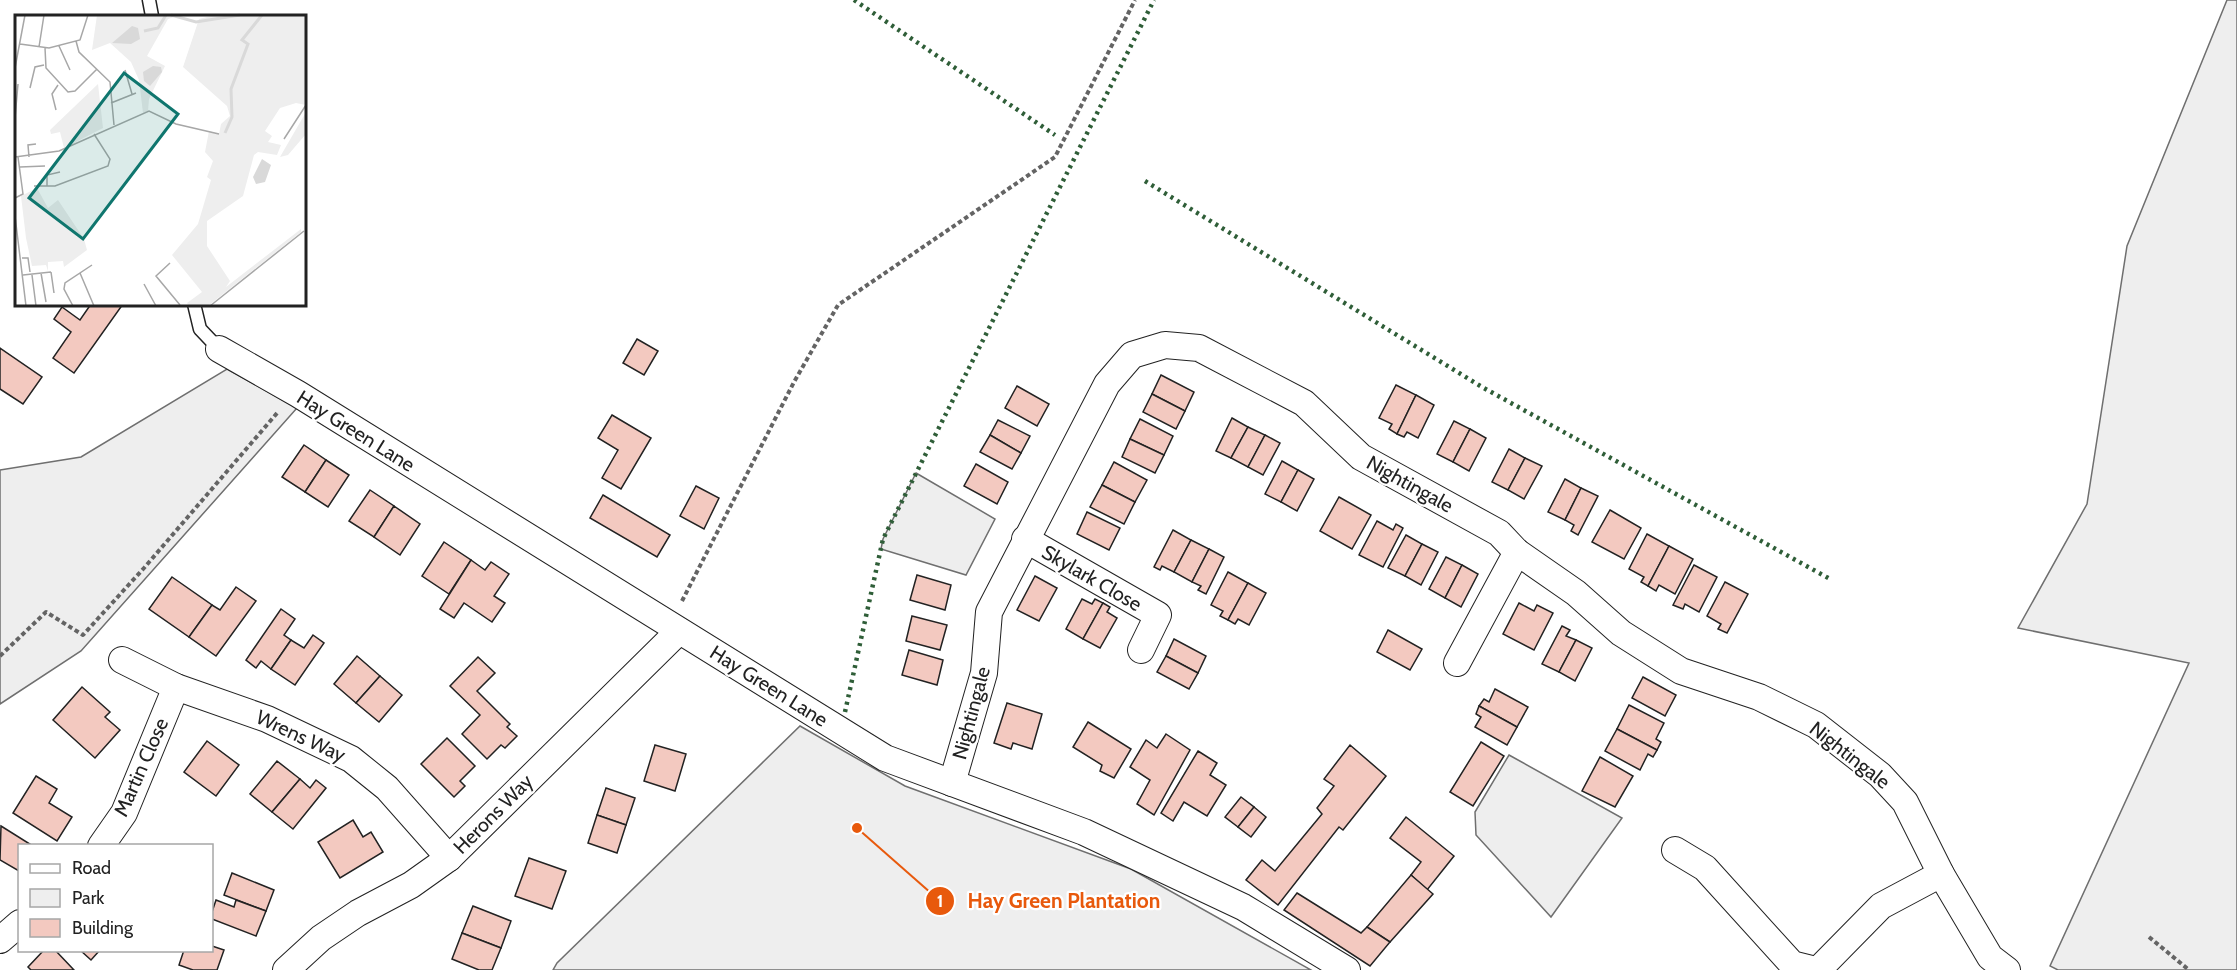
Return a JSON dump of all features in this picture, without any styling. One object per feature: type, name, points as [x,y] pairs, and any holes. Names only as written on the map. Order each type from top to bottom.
[{"type":"street","name":"Nightingale","points":[[952,783],[984,673],[989,612],[1107,384],[1132,355],[1165,345],[1199,348],[1304,403],[1361,458],[1499,533],[1517,552],[1576,593],[1621,633],[1681,671],[1759,697],[1816,725],[1880,775],[1905,801],[1941,874],[1990,957],[2007,970]]},
{"type":"street","name":"Hay Green Lane","points":[[219,349],[298,394],[885,758],[1083,832],[1243,907],[1347,970]]},
{"type":"street","name":"Skylark Close","points":[[1025,539],[1158,615],[1141,650]]},
{"type":"street","points":[[1456,663],[1517,552]]},
{"type":"street","name":"Herons Way","points":[[286,970],[321,938],[358,913],[411,885],[449,858],[672,626]]},
{"type":"street","name":"Wrens Way","points":[[122,660],[176,687],[267,719],[351,759],[387,788],[449,858]]},
{"type":"street","name":"Martin Close","points":[[102,844],[124,813],[176,687]]},
{"type":"street","points":[[1675,850],[1705,868],[1792,964],[1817,970],[1881,906],[1941,874]]},
{"type":"street","points":[[0,940],[18,925]]},
{"type":"lane","points":[[149,0],[152,15]]},
{"type":"lane","points":[[194,306],[200,328],[219,349]]},
{"type":"path","points":[[672,626],[677,610],[794,382],[838,305],[1055,157],[1135,0]]},
{"type":"path","points":[[0,656],[46,612],[83,635],[282,408],[291,404],[298,394]]},
{"type":"path","points":[[2149,937],[2189,970]]},
{"type":"green space","points":[[2227,0],[2237,0],[2237,970],[2058,970],[2050,966],[2189,663],[2018,628],[2087,504],[2127,246]]},
{"type":"green space","points":[[227,369],[297,408],[81,651],[0,704],[0,470],[81,457]]},
{"type":"green space","points":[[916,473],[995,519],[966,575],[881,549],[883,539]]},
{"type":"green space","points":[[800,726],[905,786],[1131,869],[1311,970],[553,970],[557,963]]},
{"type":"green space","points":[[1509,755],[1622,818],[1551,917],[1476,835],[1475,812]]},
{"type":"building","points":[[90,306],[122,306],[74,373],[53,358],[71,332],[54,319],[62,307],[80,320]]},
{"type":"building","points":[[637,339],[658,351],[644,375],[623,363]]},
{"type":"building","points":[[0,348],[42,377],[23,404],[0,389]]},
{"type":"building","points":[[1161,375],[1194,392],[1185,411],[1152,394]]},
{"type":"building","points":[[1396,385],[1416,395],[1397,434],[1389,429],[1392,424],[1379,418]]},
{"type":"building","points":[[1017,386],[1049,404],[1037,426],[1005,408]]},
{"type":"building","points":[[1152,394],[1185,411],[1176,429],[1143,412]]},
{"type":"building","points":[[1416,395],[1434,405],[1418,438],[1407,432],[1404,437],[1397,434]]},
{"type":"building","points":[[612,415],[651,438],[621,489],[602,478],[618,450],[598,438]]},
{"type":"building","points":[[1232,418],[1248,427],[1231,458],[1216,451]]},
{"type":"building","points":[[1140,419],[1173,436],[1164,455],[1130,439]]},
{"type":"building","points":[[998,420],[1030,436],[1021,453],[990,435]]},
{"type":"building","points":[[1454,421],[1470,429],[1453,462],[1437,454]]},
{"type":"building","points":[[1248,427],[1265,435],[1248,467],[1231,458]]},
{"type":"building","points":[[1470,429],[1486,438],[1469,471],[1453,462]]},
{"type":"building","points":[[990,435],[1021,453],[1012,469],[980,452]]},
{"type":"building","points":[[1265,435],[1280,443],[1263,475],[1248,467]]},
{"type":"building","points":[[1130,439],[1164,455],[1155,473],[1122,457]]},
{"type":"building","points":[[304,445],[326,460],[305,492],[282,477]]},
{"type":"building","points":[[1509,449],[1525,458],[1508,490],[1492,482]]},
{"type":"building","points":[[1525,458],[1542,466],[1524,499],[1508,490]]},
{"type":"building","points":[[326,460],[349,475],[328,507],[305,492]]},
{"type":"building","points":[[1282,461],[1298,470],[1281,502],[1265,494]]},
{"type":"building","points":[[1114,462],[1147,480],[1135,502],[1102,485]]},
{"type":"building","points":[[976,464],[1008,482],[997,504],[964,486]]},
{"type":"building","points":[[1298,470],[1314,479],[1297,511],[1281,502]]},
{"type":"building","points":[[1565,479],[1581,488],[1565,520],[1548,512]]},
{"type":"building","points":[[1102,485],[1135,502],[1124,524],[1090,507]]},
{"type":"building","points":[[696,486],[719,498],[704,529],[680,516]]},
{"type":"building","points":[[1581,488],[1598,496],[1578,535],[1571,531],[1574,525],[1565,520]]},
{"type":"building","points":[[370,490],[394,506],[374,537],[349,521]]},
{"type":"building","points":[[603,495],[670,535],[657,557],[590,518]]},
{"type":"building","points":[[1339,497],[1371,515],[1352,549],[1320,531]]},
{"type":"building","points":[[394,506],[420,524],[400,555],[374,537]]},
{"type":"building","points":[[1610,510],[1641,528],[1624,559],[1592,542]]},
{"type":"building","points":[[1087,512],[1120,528],[1109,550],[1077,534]]},
{"type":"building","points":[[1377,521],[1393,530],[1396,524],[1403,528],[1383,567],[1359,555]]},
{"type":"building","points":[[1173,530],[1191,540],[1174,572],[1162,566],[1160,570],[1154,567]]},
{"type":"building","points":[[1647,534],[1669,546],[1648,586],[1641,582],[1644,577],[1629,569]]},
{"type":"building","points":[[1406,535],[1422,544],[1405,576],[1388,568]]},
{"type":"building","points":[[1191,540],[1209,549],[1192,582],[1174,572]]},
{"type":"building","points":[[444,542],[471,560],[449,594],[422,576]]},
{"type":"building","points":[[1422,544],[1438,552],[1421,585],[1405,576]]},
{"type":"building","points":[[1669,546],[1693,559],[1675,594],[1659,585],[1656,591],[1648,586]]},
{"type":"building","points":[[1209,549],[1224,557],[1206,594],[1198,590],[1201,586],[1192,582]]},
{"type":"building","points":[[1446,557],[1462,565],[1445,598],[1429,589]]},
{"type":"building","points":[[471,560],[485,570],[491,562],[509,574],[494,596],[505,603],[492,622],[464,603],[454,618],[440,609]]},
{"type":"building","points":[[1462,565],[1478,574],[1461,607],[1445,598]]},
{"type":"building","points":[[1694,565],[1717,577],[1699,612],[1685,604],[1683,609],[1673,605]]},
{"type":"building","points":[[1228,572],[1248,583],[1228,620],[1220,616],[1223,611],[1211,605]]},
{"type":"building","points":[[917,575],[951,585],[945,610],[910,600]]},
{"type":"building","points":[[1035,576],[1057,588],[1039,621],[1017,610]]},
{"type":"building","points":[[172,577],[212,605],[189,637],[149,609]]},
{"type":"building","points":[[1725,582],[1748,594],[1727,633],[1718,629],[1721,624],[1707,616]]},
{"type":"building","points":[[1248,583],[1266,593],[1249,625],[1238,619],[1235,624],[1228,620]]},
{"type":"building","points":[[236,587],[256,601],[216,656],[189,637],[212,605],[220,610]]},
{"type":"building","points":[[1082,599],[1092,604],[1095,599],[1103,603],[1083,639],[1066,629]]},
{"type":"building","points":[[1103,603],[1110,607],[1107,612],[1117,618],[1100,648],[1083,639]]},
{"type":"building","points":[[1519,603],[1534,611],[1537,605],[1553,613],[1534,650],[1503,634]]},
{"type":"building","points":[[281,609],[295,619],[284,635],[291,640],[271,669],[261,661],[256,668],[246,660]]},
{"type":"building","points":[[912,616],[947,625],[940,650],[906,641]]},
{"type":"building","points":[[1562,626],[1570,630],[1566,636],[1576,640],[1559,672],[1542,664]]},
{"type":"building","points":[[1388,630],[1422,649],[1410,670],[1377,652]]},
{"type":"building","points":[[313,635],[324,643],[295,685],[271,669],[291,640],[304,648]]},
{"type":"building","points":[[1174,639],[1206,656],[1198,673],[1166,656]]},
{"type":"building","points":[[1576,640],[1592,648],[1575,681],[1559,672]]},
{"type":"building","points":[[909,650],[943,660],[937,685],[902,675]]},
{"type":"building","points":[[357,656],[380,676],[356,703],[334,684]]},
{"type":"building","points":[[1166,656],[1198,673],[1189,689],[1157,672]]},
{"type":"building","points":[[478,657],[495,673],[477,691],[510,724],[507,727],[517,736],[505,748],[501,745],[487,759],[462,734],[480,715],[450,686]]},
{"type":"building","points":[[380,676],[402,695],[379,722],[356,703]]},
{"type":"building","points":[[1643,677],[1676,695],[1665,716],[1632,698]]},
{"type":"building","points":[[82,687],[110,712],[105,717],[120,730],[95,758],[53,720]]},
{"type":"building","points":[[1495,689],[1528,707],[1517,727],[1479,706],[1484,699],[1489,702]]},
{"type":"building","points":[[1007,703],[1042,714],[1032,749],[1013,743],[1011,749],[994,743]]},
{"type":"building","points":[[1629,705],[1664,723],[1656,739],[1661,742],[1657,750],[1617,729]]},
{"type":"building","points":[[1479,706],[1517,727],[1507,745],[1475,727],[1481,717],[1476,714]]},
{"type":"building","points":[[1088,722],[1131,749],[1114,778],[1100,771],[1102,765],[1073,747]]},
{"type":"building","points":[[1617,729],[1657,750],[1653,757],[1648,754],[1640,770],[1605,751]]},
{"type":"building","points":[[1166,734],[1190,750],[1154,815],[1137,804],[1150,780],[1130,767],[1146,740],[1157,748]]},
{"type":"building","points":[[447,738],[475,766],[460,781],[465,786],[454,797],[421,764]]},
{"type":"building","points":[[207,741],[239,765],[216,796],[184,772]]},
{"type":"building","points":[[1481,742],[1504,756],[1473,806],[1450,792]]},
{"type":"building","points":[[655,745],[686,754],[675,791],[644,781]]},
{"type":"building","points":[[1350,745],[1386,776],[1343,830],[1339,827],[1278,905],[1246,880],[1262,860],[1275,871],[1322,814],[1317,808],[1334,786],[1324,779]]},
{"type":"building","points":[[1198,751],[1217,763],[1210,775],[1226,785],[1207,816],[1184,802],[1173,821],[1161,813]]},
{"type":"building","points":[[1600,757],[1633,776],[1615,807],[1582,791]]},
{"type":"building","points":[[277,761],[300,779],[272,812],[250,794]]},
{"type":"building","points":[[36,776],[57,789],[49,803],[72,817],[57,841],[13,813]]},
{"type":"building","points":[[300,779],[310,788],[316,780],[326,788],[293,829],[272,812]]},
{"type":"building","points":[[606,788],[635,798],[626,825],[597,815]]},
{"type":"building","points":[[1241,797],[1254,807],[1238,827],[1225,817]]},
{"type":"building","points":[[1254,807],[1266,817],[1251,837],[1238,827]]},
{"type":"building","points":[[597,815],[626,825],[617,853],[588,843]]},
{"type":"building","points":[[1406,817],[1454,856],[1427,890],[1411,875],[1421,862],[1390,838]]},
{"type":"building","points":[[353,820],[363,837],[371,832],[383,852],[340,878],[318,842]]},
{"type":"building","points":[[1,826],[30,844],[18,844],[18,870],[0,860]]},
{"type":"building","points":[[529,858],[566,871],[552,909],[515,896]]},
{"type":"building","points":[[232,873],[274,890],[266,911],[224,895]]},
{"type":"building","points":[[1411,875],[1433,894],[1390,942],[1367,927]]},
{"type":"building","points":[[1297,893],[1361,933],[1367,927],[1390,942],[1370,966],[1284,910]]},
{"type":"building","points":[[216,900],[234,907],[236,900],[266,911],[256,936],[213,919]]},
{"type":"building","points":[[473,906],[511,921],[501,948],[462,933]]},
{"type":"building","points":[[462,933],[501,948],[492,970],[479,970],[452,959]]},
{"type":"building","points":[[213,946],[224,950],[217,970],[193,970],[179,965],[183,952],[213,952]]},
{"type":"building","points":[[42,952],[57,952],[74,970],[31,970],[28,967]]},
{"type":"building","points":[[82,952],[98,952],[91,960]]},
{"type":"hedge","points":[[854,0],[1055,135]]},
{"type":"hedge","points":[[845,712],[883,539],[1154,0]]},
{"type":"hedge","points":[[1145,181],[1482,387],[1830,579]]},
{"type":"place","name":"Hay Green Plantation","points":[[857,828]]}]
